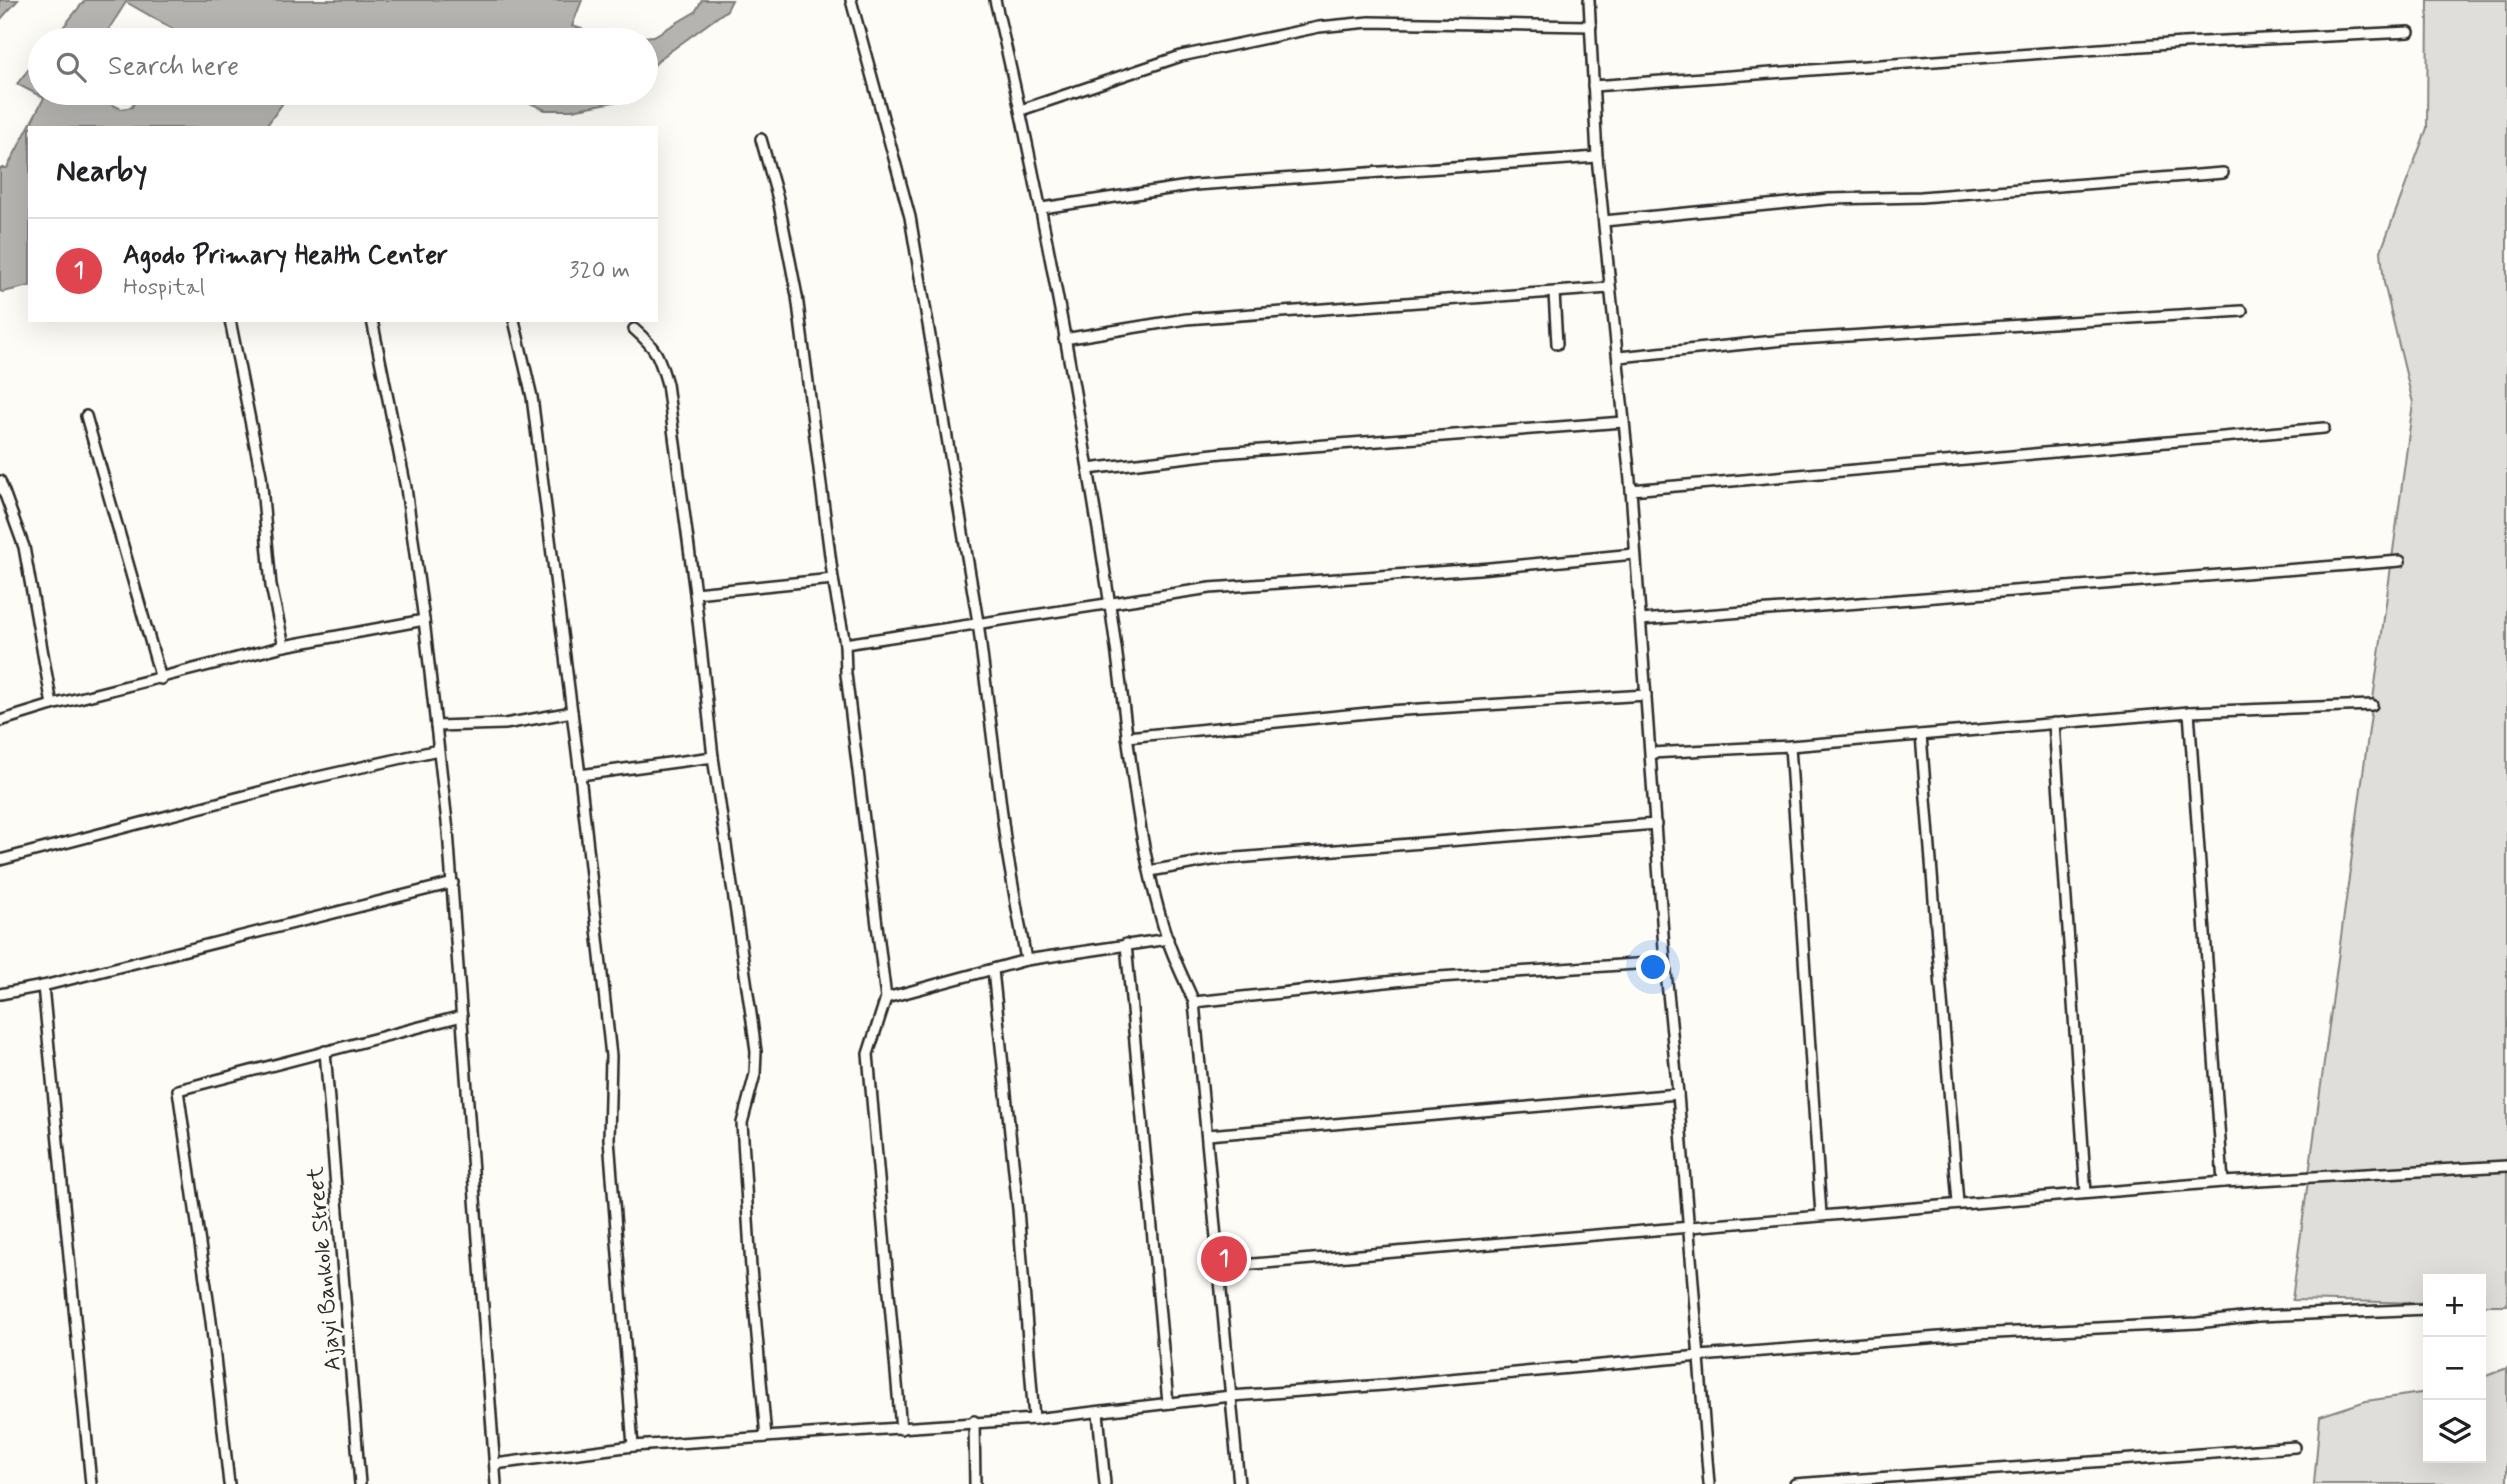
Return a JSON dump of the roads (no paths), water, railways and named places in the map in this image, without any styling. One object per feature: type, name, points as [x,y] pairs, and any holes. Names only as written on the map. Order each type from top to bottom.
[{"type":"street","points":[[851,0],[910,217],[978,622],[1006,846],[1026,960]]},
{"type":"street","points":[[995,0],[1042,208],[1110,602],[1127,737],[1150,870],[1168,939],[1194,1002],[1239,1484]]},
{"type":"street","points":[[1589,0],[1597,157],[1609,288],[1619,356],[1634,554],[1642,620],[1665,962],[1709,1484]]},
{"type":"street","points":[[1021,110],[1181,56],[1319,27],[1369,22],[1591,26]]},
{"type":"street","points":[[1593,86],[2183,43],[2409,32]]},
{"type":"street","points":[[761,139],[778,199],[797,296],[833,579],[845,644],[846,674],[886,998],[868,1054],[901,1429]]},
{"type":"street","points":[[1042,208],[1195,186],[1597,157]]},
{"type":"street","points":[[1604,221],[1829,199],[1935,196],[2222,173]]},
{"type":"street","points":[[1064,339],[1186,319],[1609,288]]},
{"type":"street","points":[[1554,293],[1557,344]]},
{"type":"street","points":[[1619,356],[1784,340],[2242,311]]},
{"type":"street","points":[[230,322],[261,475],[271,586],[284,646]]},
{"type":"street","points":[[372,322],[407,488],[425,621],[453,883],[496,1484]]},
{"type":"street","points":[[514,322],[532,397],[580,775],[611,1056],[609,1139],[632,1446]]},
{"type":"street","points":[[634,329],[652,345],[660,359],[667,384],[695,593],[713,757],[756,1052],[755,1074],[742,1124],[766,1437]]},
{"type":"street","points":[[86,416],[161,679]]},
{"type":"street","points":[[1088,469],[1222,453],[1623,422]]},
{"type":"street","points":[[1631,490],[2324,428]]},
{"type":"street","points":[[0,481],[26,556],[52,705]]},
{"type":"street","points":[[845,644],[1210,588],[1466,570],[1634,554]]},
{"type":"street","points":[[1642,620],[2400,561]]},
{"type":"street","points":[[695,593],[833,579]]},
{"type":"street","points":[[0,721],[52,705],[284,646],[425,621]]},
{"type":"street","points":[[1127,737],[1388,711],[1646,695]]},
{"type":"street","points":[[1651,753],[1790,746],[2189,712],[2372,705]]},
{"type":"street","points":[[436,726],[505,724],[572,712]]},
{"type":"street","points":[[2189,712],[2223,1182]]},
{"type":"street","points":[[2054,723],[2086,1194]]},
{"type":"street","points":[[1921,735],[1958,1203]]},
{"type":"street","points":[[1790,746],[1821,1215]]},
{"type":"street","points":[[0,860],[309,779],[438,750]]},
{"type":"street","points":[[580,775],[713,757]]},
{"type":"street","points":[[1150,870],[1212,860],[1656,824]]},
{"type":"street","points":[[0,994],[43,986],[453,883]]},
{"type":"street","points":[[886,998],[1026,960],[1168,939]]},
{"type":"street","points":[[1126,944],[1168,1403]]},
{"type":"street","points":[[1194,1002],[1424,978],[1665,962]]},
{"type":"street","points":[[993,970],[1018,1209],[1034,1419]]},
{"type":"street","points":[[43,986],[91,1484]]},
{"type":"street","points":[[229,1484],[211,1321],[178,1090],[462,1016]]},
{"type":"street","name":"Ajayi Bankole Street","points":[[325,1051],[360,1484]]},
{"type":"street","points":[[1208,1135],[1678,1094]]},
{"type":"street","points":[[1217,1267],[2223,1182],[2507,1166]]},
{"type":"street","points":[[495,1464],[632,1446],[1034,1419],[1231,1396],[1700,1356],[1977,1334],[2197,1323],[2259,1316],[2423,1309]]},
{"type":"street","points":[[1098,1413],[1105,1484]]},
{"type":"street","points":[[974,1421],[975,1484]]},
{"type":"street","points":[[1795,1484],[2295,1447]]},
{"type":"place","name":"Agodo Primary Health Center","points":[[1224,1259]]}]
